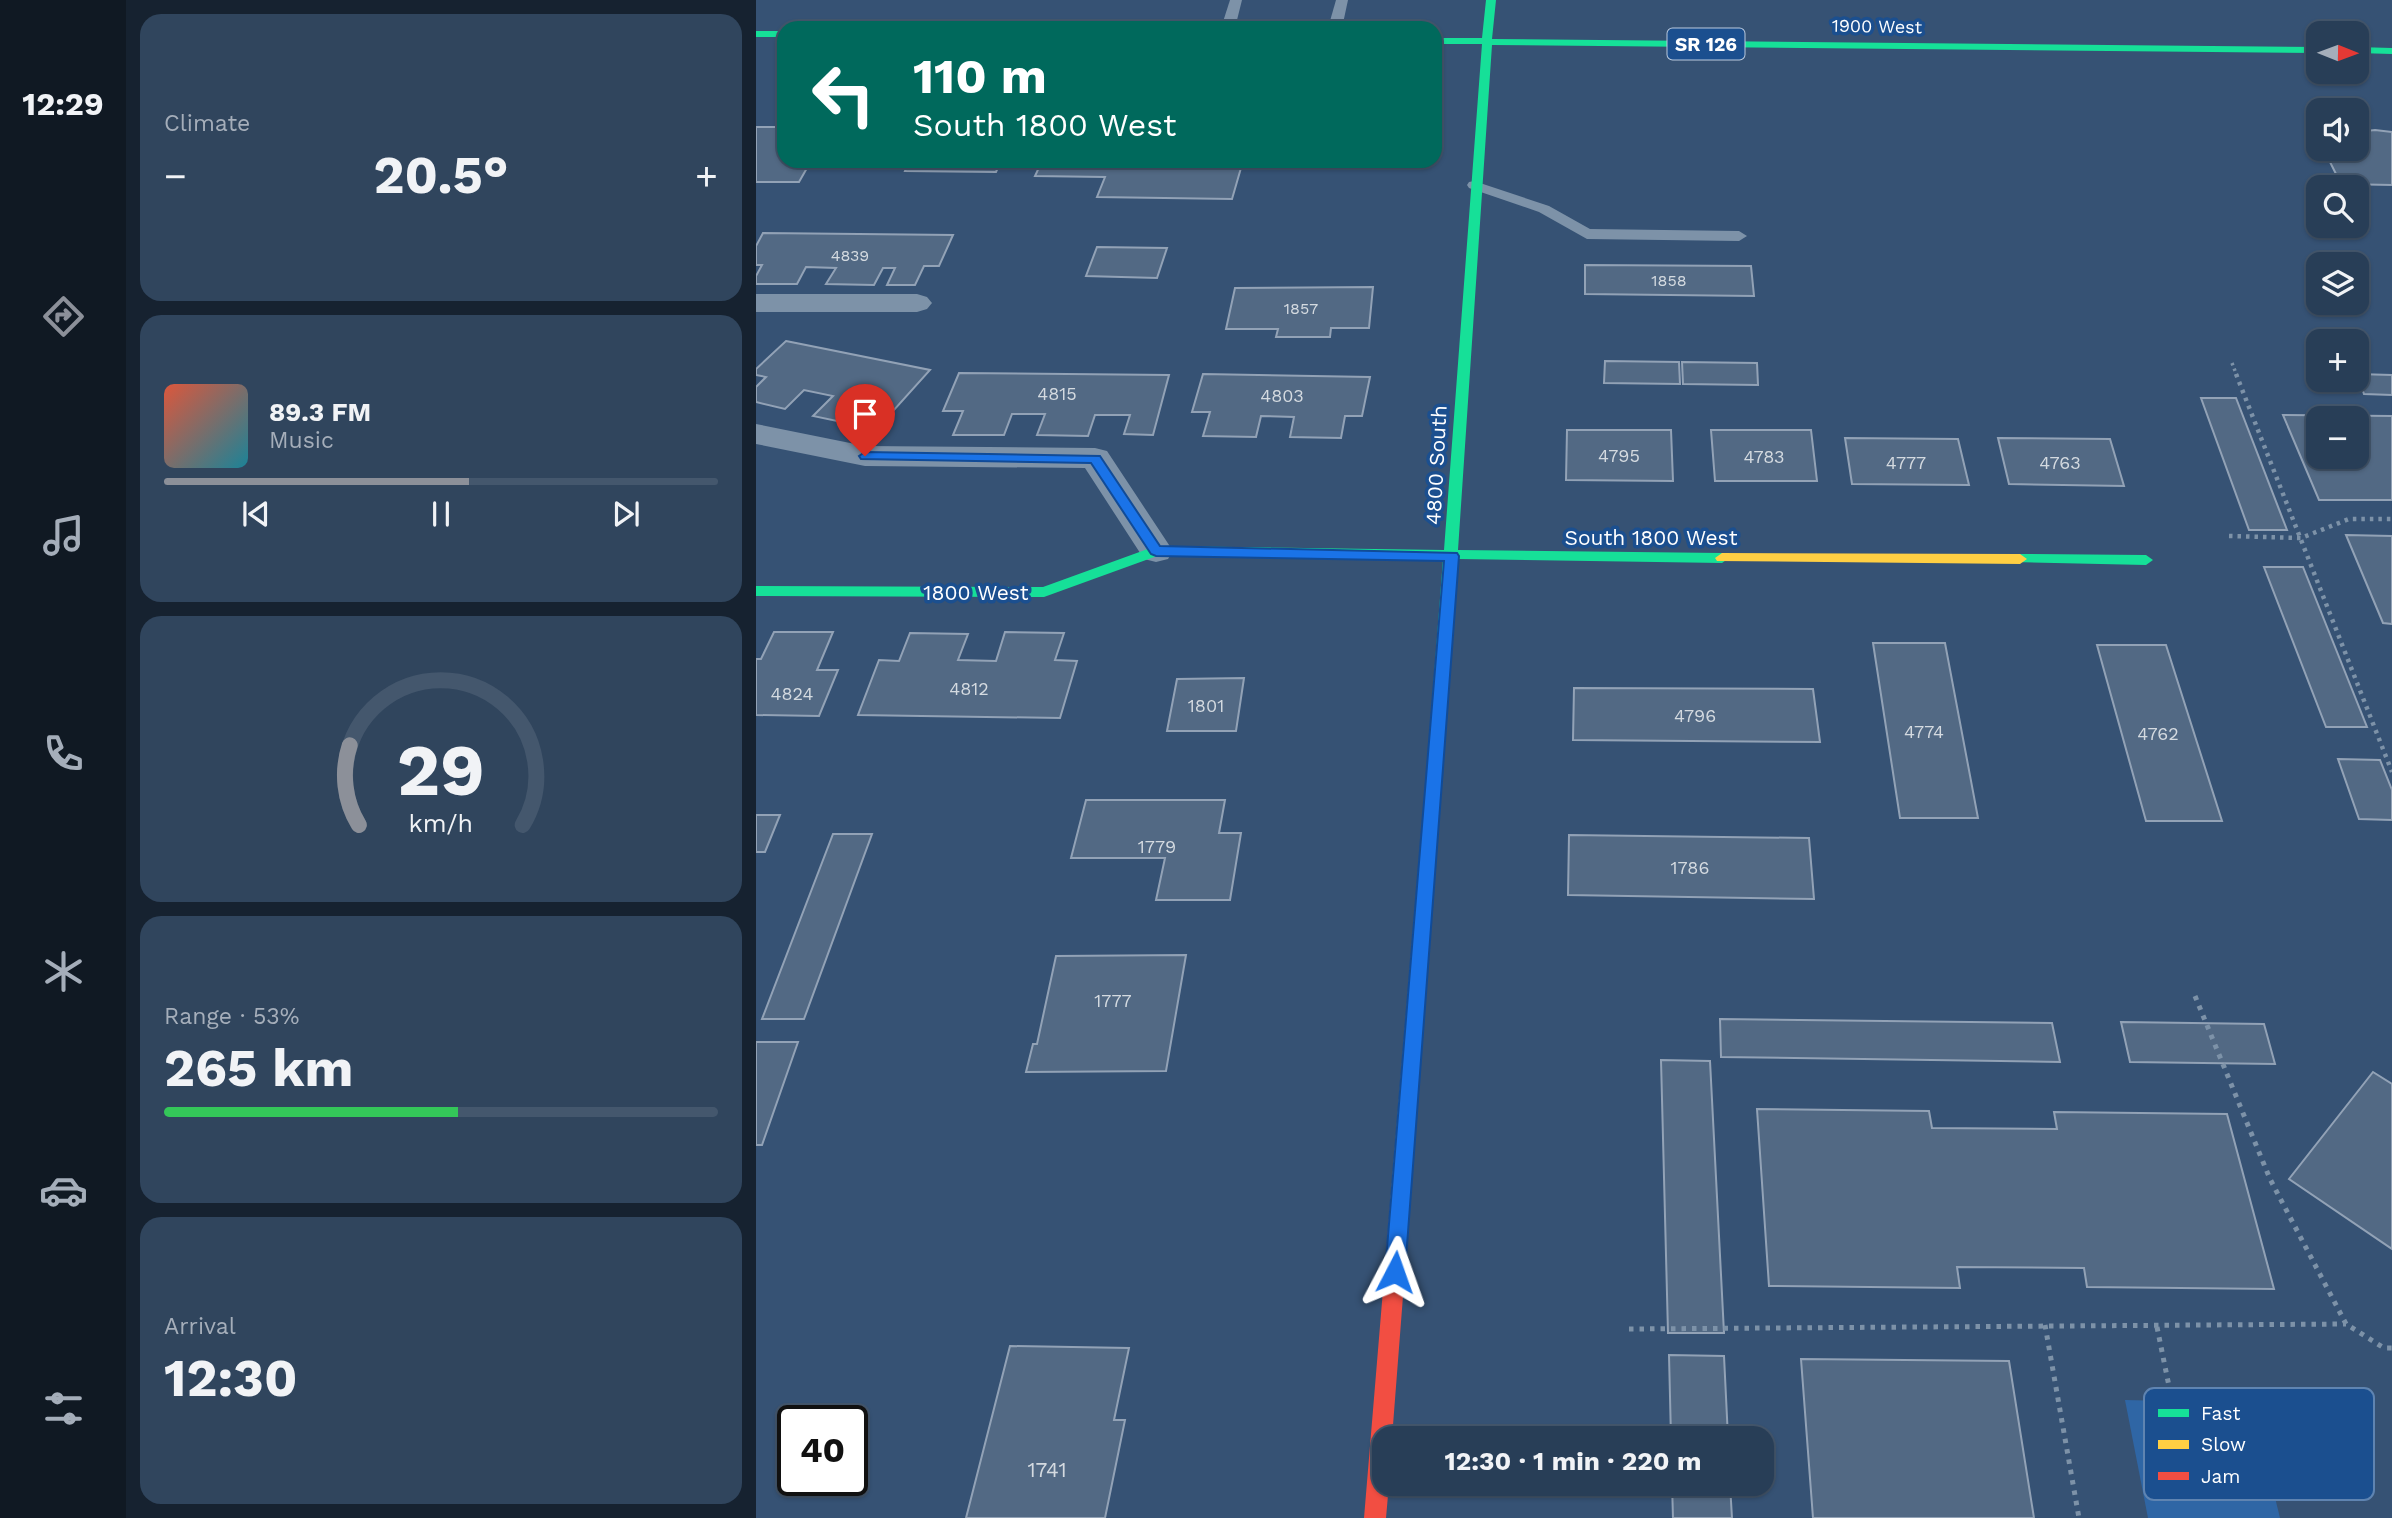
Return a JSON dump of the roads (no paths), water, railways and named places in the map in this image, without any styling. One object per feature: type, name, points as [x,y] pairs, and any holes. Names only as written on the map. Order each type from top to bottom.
[{"type":"street","name":"4800 South","points":[[1375,1518],[1452,556],[1474,185],[1491,0]]},
{"type":"street","points":[[756,34],[777,34]]},
{"type":"street","name":"1900 West","points":[[1442,41],[2306,50]]},
{"type":"street","points":[[2370,50],[2392,51]]},
{"type":"street","points":[[756,303],[917,303]]},
{"type":"street","points":[[756,435],[865,456],[1095,458],[1156,551]]},
{"type":"street","name":"South 1800 West","points":[[1156,551],[1452,556],[2146,560]]},
{"type":"street","name":"1800 West","points":[[756,591],[1044,592],[1156,551]]},
{"type":"lane","points":[[1230,21],[1237,0]]},
{"type":"lane","points":[[1337,21],[1342,0]]},
{"type":"lane","points":[[1474,185],[1544,209],[1587,234],[1739,236]]}]
